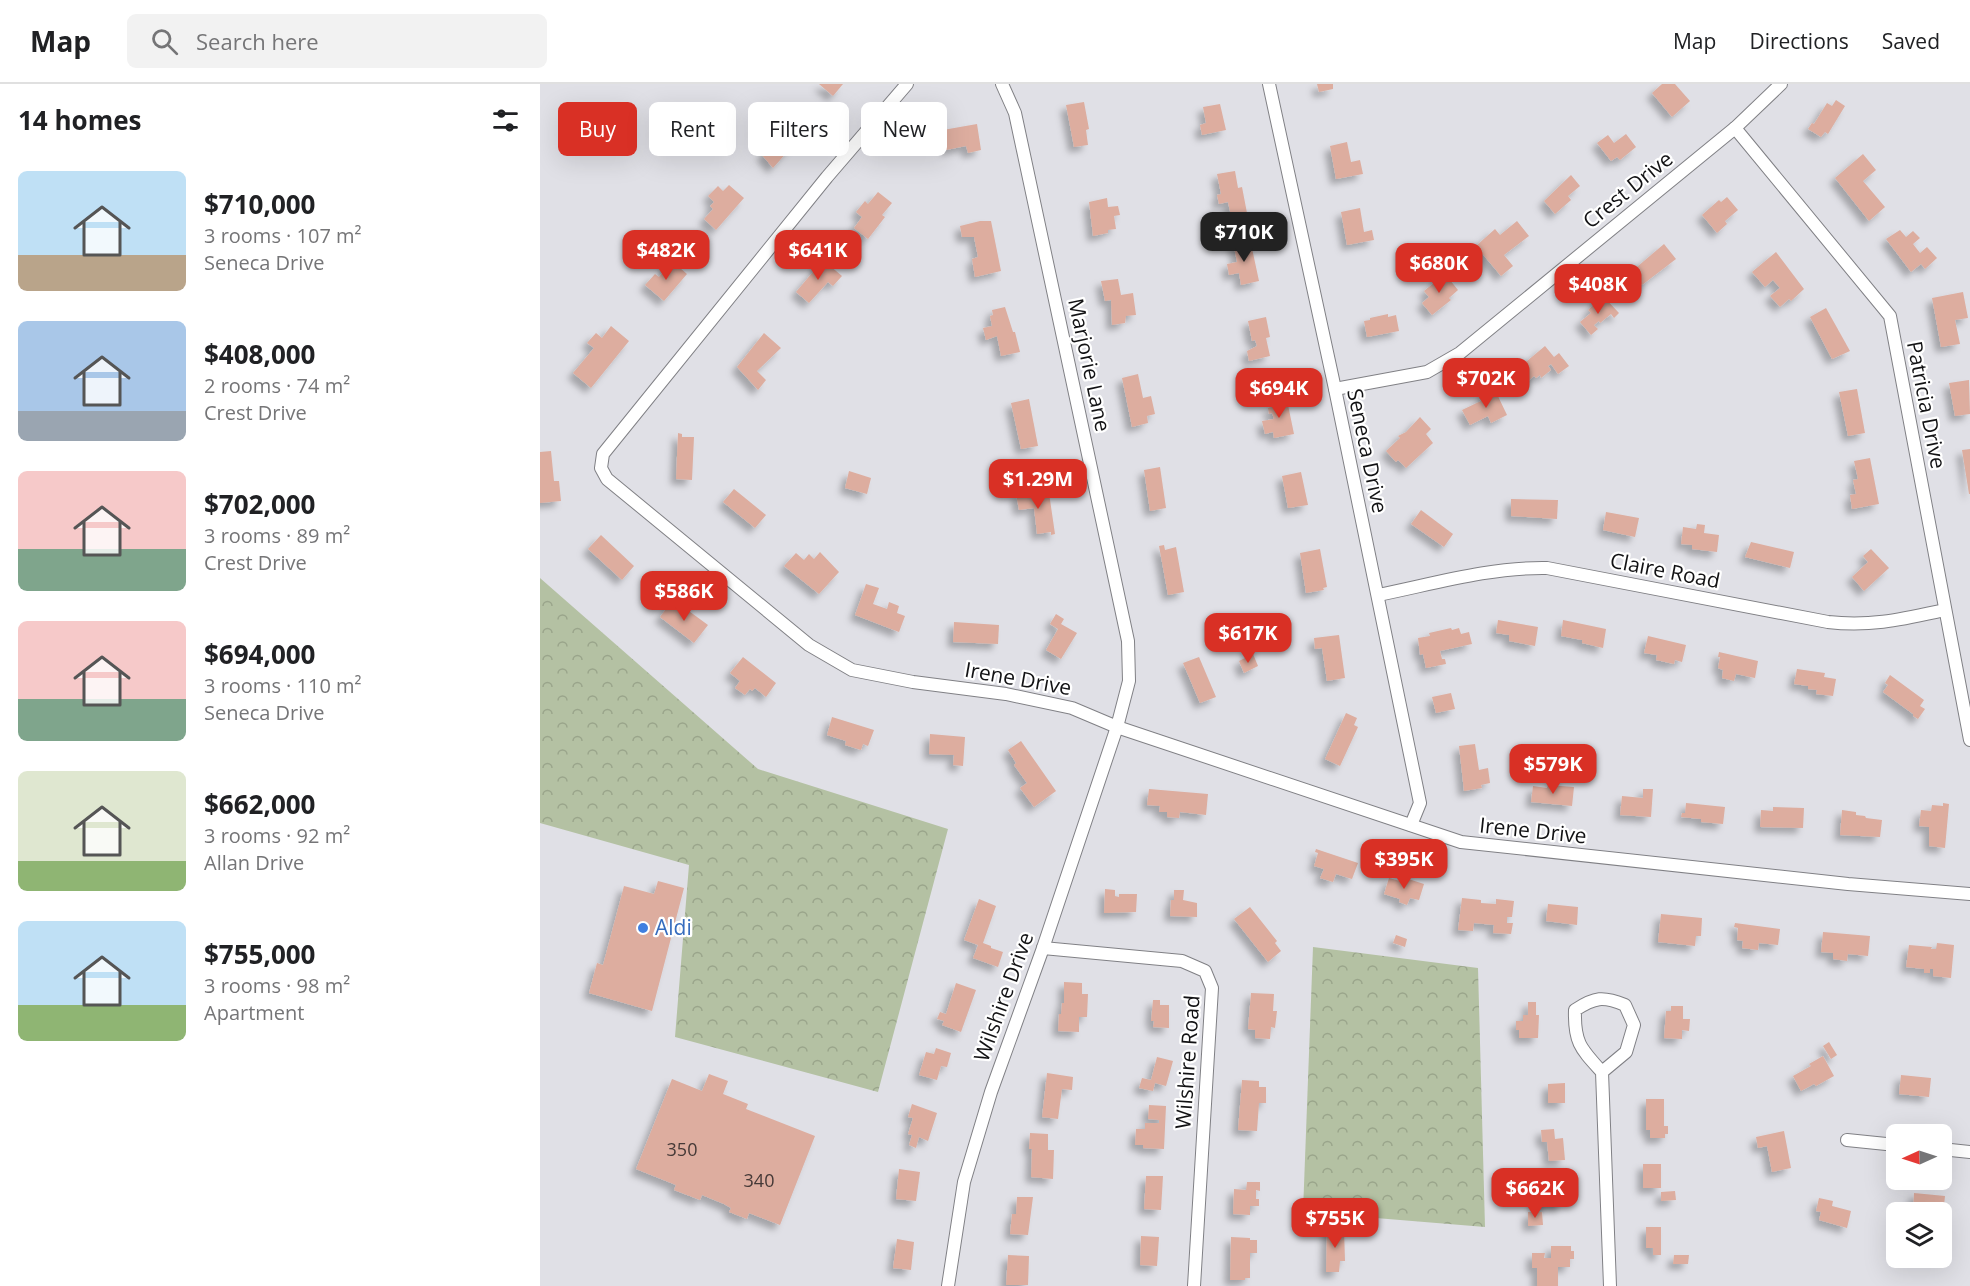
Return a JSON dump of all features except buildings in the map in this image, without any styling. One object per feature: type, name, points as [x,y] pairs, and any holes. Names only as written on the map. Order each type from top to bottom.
[{"type":"street","name":"Irene Drive","points":[[907,84],[827,177],[603,454],[601,468],[608,479],[809,645],[852,670],[878,676],[1006,694],[1072,708],[1117,727],[1461,842],[1848,884],[1970,894]]},
{"type":"street","name":"Marjorie Lane","points":[[1002,84],[1015,112],[1128,641],[1129,681],[1117,727]]},
{"type":"street","name":"Seneca Drive","points":[[1269,84],[1335,389],[1420,803],[1411,825]]},
{"type":"street","name":"Crest Drive","points":[[1335,389],[1427,372],[1460,353],[1735,128],[1781,84]]},
{"type":"street","name":"Patricia Drive","points":[[1735,128],[1890,316],[1970,740]]},
{"type":"street","name":"Claire Road","points":[[1378,595],[1519,567],[1547,568],[1854,625],[1882,623],[1945,610]]},
{"type":"street","name":"Wilshire Drive","points":[[948,1286],[964,1182],[991,1092],[1043,948],[1117,727]]},
{"type":"street","name":"Wilshire Road","points":[[1043,948],[1182,961],[1205,971],[1212,988],[1194,1286]]},
{"type":"street","points":[[1602,1072],[1626,1052],[1634,1024],[1625,1005],[1608,998],[1590,1000],[1575,1010],[1574,1033],[1585,1053],[1602,1072],[1610,1286]]},
{"type":"street","points":[[1847,1140],[1886,1144]]},
{"type":"street","points":[[1952,1150],[1970,1152]]},
{"type":"green space","points":[[540,578],[758,769],[948,829],[878,1092],[675,1037],[689,865],[540,823]]},
{"type":"green space","points":[[1313,947],[1478,968],[1485,1227],[1303,1212]]},
{"type":"place","name":"Aldi","points":[[643,928]]}]
